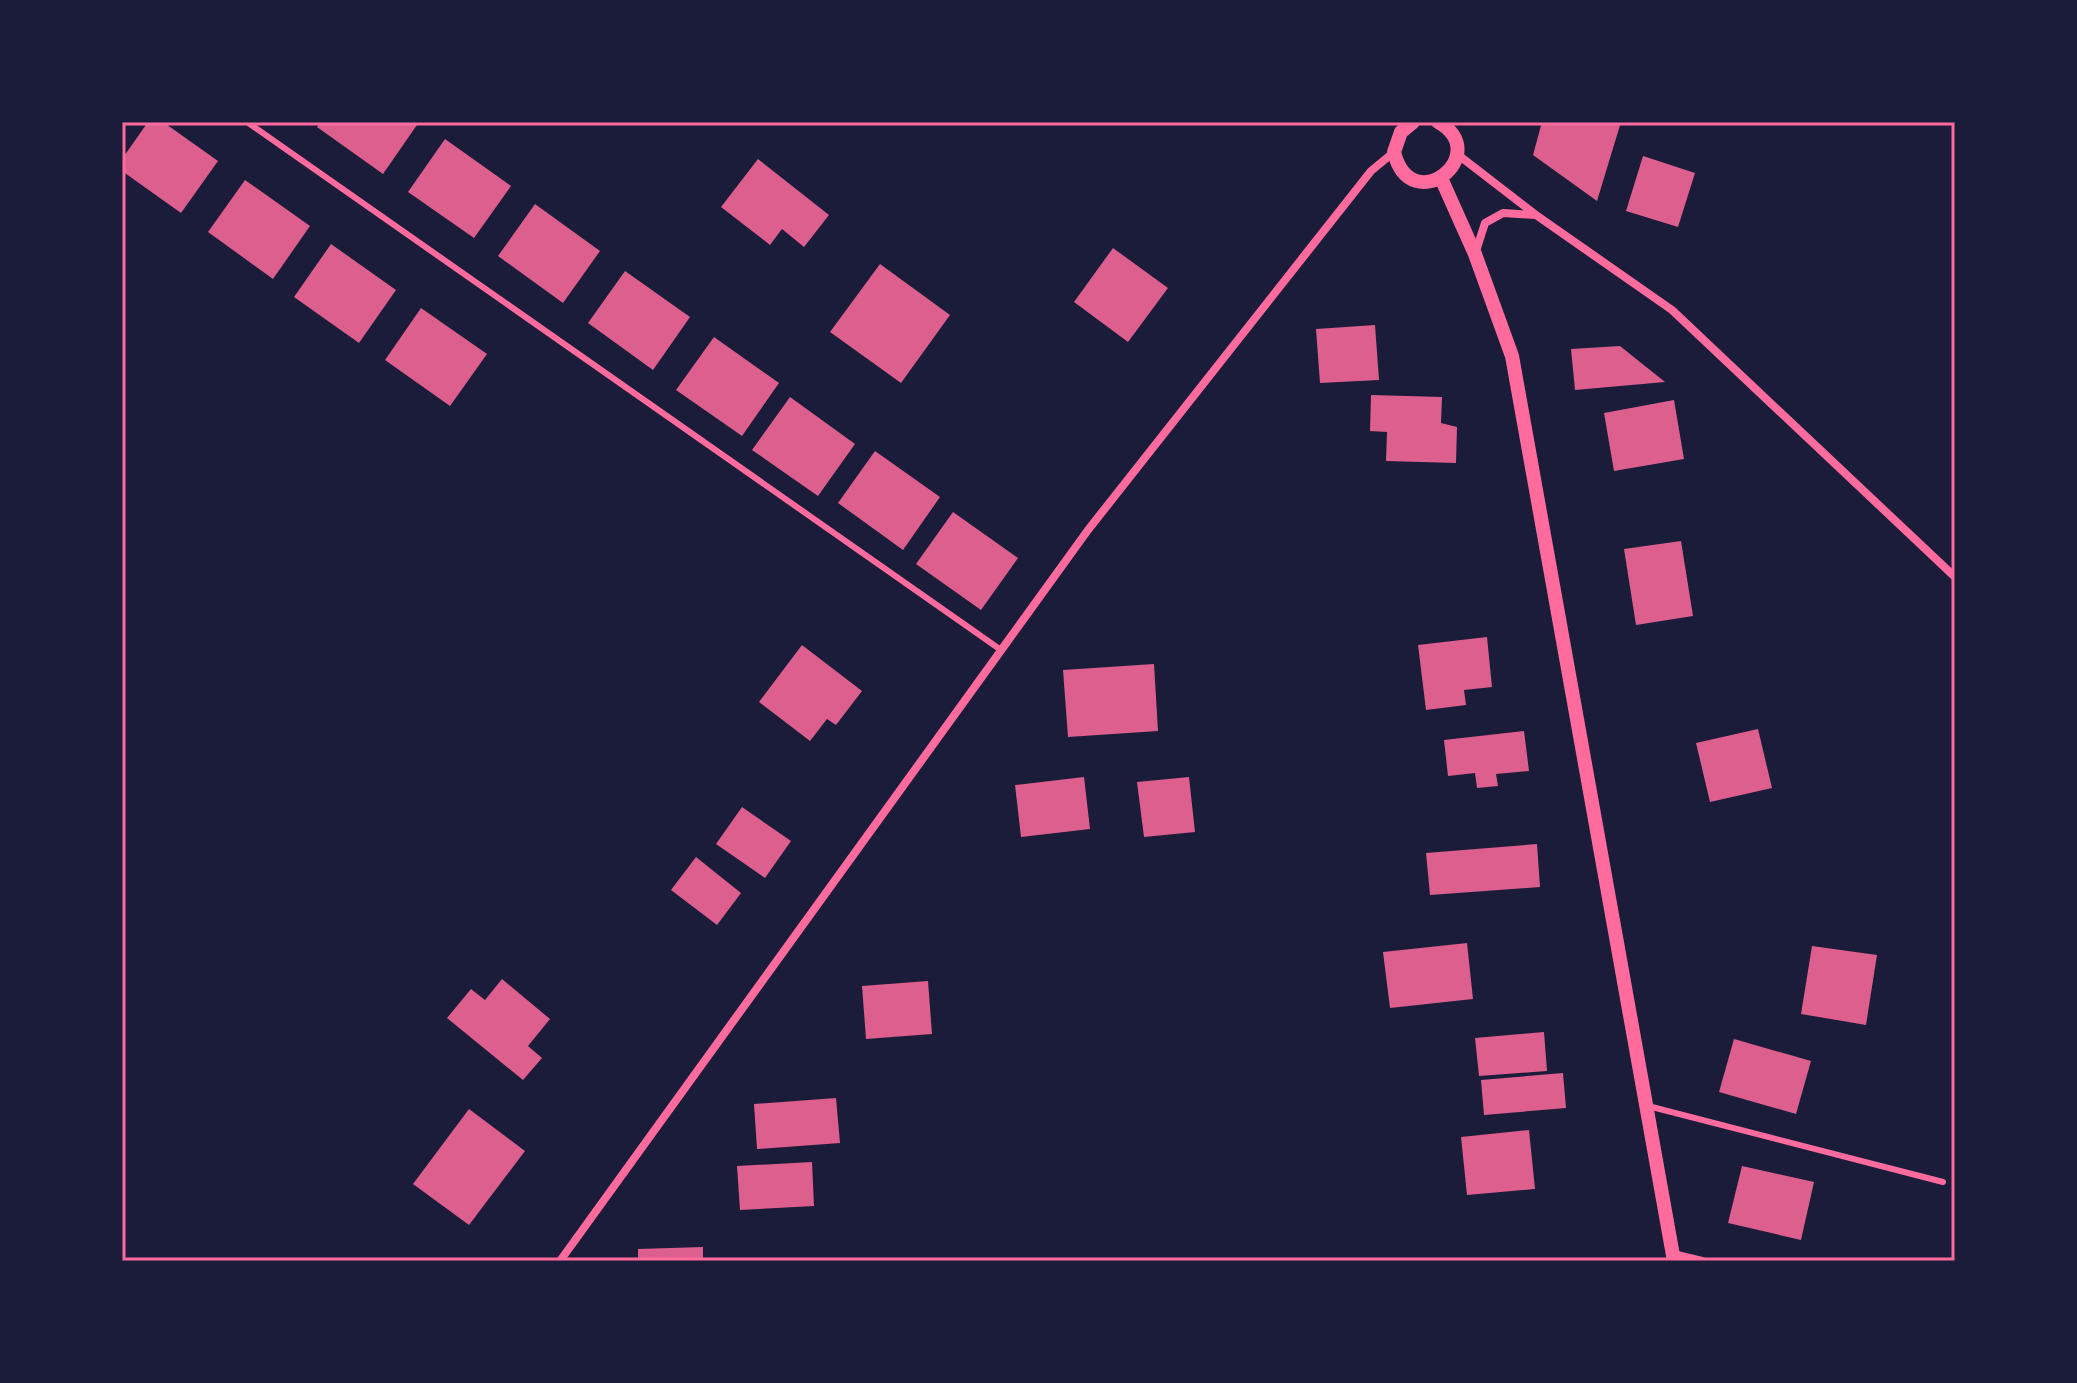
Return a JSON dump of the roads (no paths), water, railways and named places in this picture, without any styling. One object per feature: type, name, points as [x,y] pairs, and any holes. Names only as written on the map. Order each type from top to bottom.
[{"type":"street","points":[[1409,123],[1396,141],[1394,152],[1397,162],[1410,178],[1421,182],[1441,178],[1449,172],[1457,154],[1453,134],[1438,122]]},
{"type":"street","points":[[560,1261],[1088,530],[1341,208],[1371,171],[1394,152]]},
{"type":"street","points":[[1457,154],[1536,215],[1672,310],[1955,577]]},
{"type":"street","points":[[1441,178],[1475,254],[1512,356],[1673,1258],[1702,1261]]},
{"type":"street","points":[[1475,254],[1485,223],[1503,213],[1536,215]]},
{"type":"lane","points":[[247,122],[1001,650]]},
{"type":"lane","points":[[1648,1106],[1943,1182]]}]
